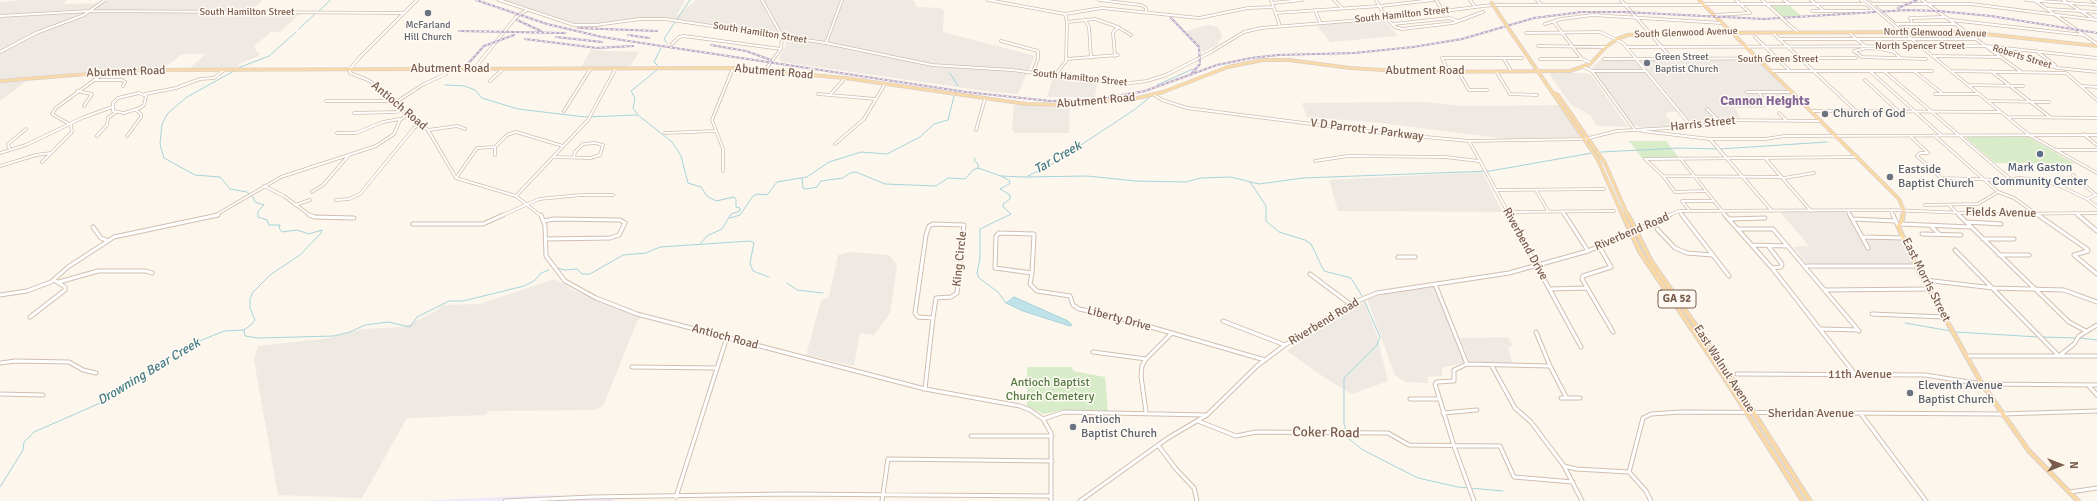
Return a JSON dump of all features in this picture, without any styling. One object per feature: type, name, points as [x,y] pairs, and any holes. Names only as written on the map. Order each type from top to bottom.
[{"type":"main road","points":[[1699,0],[1899,199],[1904,211]]},
{"type":"main road","name":"East Walnut Avenue","points":[[1490,1],[1609,170],[1634,229],[1651,261],[1754,413],[1810,501]]},
{"type":"main road","name":"North Glenwood Avenue","points":[[1797,32],[1966,32],[2097,45]]},
{"type":"main road","name":"South Glenwood Avenue","points":[[1539,71],[1567,71],[1584,67],[1592,63],[1606,47],[1617,39],[1628,35],[1649,33],[1797,32]]},
{"type":"main road","name":"Abutment Road","points":[[0,81],[106,71],[733,68],[845,78],[1026,104],[1072,105],[1103,103],[1153,94],[1228,67],[1263,60],[1289,60],[1374,70],[1539,71]]},
{"type":"main road","name":"East Walnut Avenue","points":[[1587,139],[1604,172],[1629,232],[1640,252],[1696,335],[1803,501]]},
{"type":"main road","name":"East Morris Street","points":[[1904,211],[1900,225],[1916,266],[1982,384],[2029,451],[2078,501]]},
{"type":"main road","points":[[1696,335],[1702,335]]},
{"type":"street","points":[[0,52],[36,33],[90,11],[105,0]]},
{"type":"street","points":[[350,69],[417,0]]},
{"type":"street","name":"South Hamilton Street","points":[[499,0],[574,24],[596,25],[640,19],[666,19],[826,43],[932,65],[1033,72],[1120,84],[1147,81],[1192,63],[1244,32],[1280,26],[1386,18],[1475,7],[1541,5],[1971,4],[2096,20]]},
{"type":"street","points":[[762,0],[782,36],[781,49],[765,70]]},
{"type":"street","points":[[826,43],[842,0]]},
{"type":"street","points":[[988,0],[1065,14],[1102,8],[1199,18],[1248,8],[1273,7]]},
{"type":"street","points":[[1099,0],[1141,5],[1146,8],[1146,12]]},
{"type":"street","points":[[1280,26],[1272,1],[1302,0]]},
{"type":"street","points":[[1334,0],[1342,8]]},
{"type":"street","points":[[1376,0],[1386,18],[1392,24],[1402,29],[1458,21],[1483,12]]},
{"type":"street","points":[[1276,13],[1380,6],[1433,0]]},
{"type":"street","points":[[1436,0],[1443,11]]},
{"type":"street","points":[[1470,0],[1475,7]]},
{"type":"street","points":[[1537,0],[1541,5]]},
{"type":"street","points":[[1621,0],[1672,59]]},
{"type":"street","points":[[1715,15],[1750,14],[1736,0]]},
{"type":"street","points":[[1762,0],[1797,32]]},
{"type":"street","points":[[1784,0],[1790,4]]},
{"type":"street","points":[[1788,0],[1790,4]]},
{"type":"street","points":[[1811,0],[1824,11]]},
{"type":"street","points":[[1812,11],[1874,11],[1861,0]]},
{"type":"street","points":[[1865,0],[1872,4],[1895,24],[1903,29],[1913,31]]},
{"type":"street","points":[[1865,0],[2030,135],[2097,173]]},
{"type":"street","points":[[1922,0],[1926,1],[1928,4],[2020,71]]},
{"type":"street","points":[[2026,0],[2071,5],[2097,4]]},
{"type":"street","points":[[2063,0],[2096,20]]},
{"type":"street","points":[[2092,0],[2097,4]]},
{"type":"street","points":[[2035,1],[2097,45]]},
{"type":"street","points":[[2047,9],[2097,12]]},
{"type":"street","points":[[474,69],[515,19],[527,10]]},
{"type":"street","points":[[1315,10],[1320,22]]},
{"type":"street","name":"South Hamilton Street","points":[[0,16],[90,11],[404,13]]},
{"type":"street","points":[[1055,76],[1065,64],[1066,59],[1067,22],[1065,14]]},
{"type":"street","points":[[1545,24],[1561,19],[1579,16],[1635,17],[1722,22]]},
{"type":"street","points":[[1913,24],[1910,18],[1947,17]]},
{"type":"street","points":[[1392,24],[1450,18],[1458,21]]},
{"type":"street","points":[[1085,20],[1089,27],[1092,58]]},
{"type":"street","points":[[1067,22],[1100,20],[1118,27],[1131,35]]},
{"type":"street","points":[[1951,20],[2084,35]]},
{"type":"street","points":[[1554,22],[1582,59]]},
{"type":"street","points":[[1895,24],[1956,24]]},
{"type":"street","points":[[1115,56],[1113,33],[1118,27]]},
{"type":"street","points":[[1526,32],[1600,32],[1617,39],[1627,47],[1692,127]]},
{"type":"street","points":[[1772,32],[1856,111]]},
{"type":"street","points":[[1848,32],[1866,47]]},
{"type":"street","points":[[672,44],[679,37],[684,36],[781,49]]},
{"type":"street","points":[[1755,37],[1790,71]]},
{"type":"street","points":[[1779,39],[1977,39]]},
{"type":"street","points":[[1000,41],[1038,51],[1033,72]]},
{"type":"street","points":[[1538,46],[1606,47]]},
{"type":"street","name":"North Spencer Street","points":[[1627,47],[1986,46],[2097,58]]},
{"type":"street","name":"Roberts Street","points":[[1986,46],[2058,68]]},
{"type":"street","points":[[1899,57],[1890,51],[1866,47],[1854,50],[1858,56],[1862,57],[1926,59]]},
{"type":"street","points":[[2036,51],[2058,68],[2066,72],[2097,100]]},
{"type":"street","points":[[1066,59],[1118,56]]},
{"type":"street","points":[[1933,56],[2001,57]]},
{"type":"street","points":[[1448,71],[1442,58],[1522,58]]},
{"type":"street","points":[[1504,58],[1511,71]]},
{"type":"street","name":"South Green Street","points":[[1604,59],[1856,58]]},
{"type":"street","points":[[1540,59],[1582,59],[1592,63]]},
{"type":"street","points":[[1584,67],[1592,71],[1645,71]]},
{"type":"street","points":[[564,111],[591,68]]},
{"type":"street","points":[[516,196],[588,120],[616,68]]},
{"type":"street","points":[[723,171],[723,149],[712,120],[733,68]]},
{"type":"street","points":[[2058,68],[2097,72]]},
{"type":"street","name":"Antioch Road","points":[[350,69],[350,73],[368,80],[401,110],[428,130],[456,178]]},
{"type":"street","points":[[394,104],[424,84],[446,74],[449,69]]},
{"type":"street","points":[[490,81],[503,69]]},
{"type":"street","points":[[0,153],[26,145],[69,124],[112,107],[114,101],[124,96],[145,94],[176,88],[200,79],[214,78],[224,70]]},
{"type":"street","points":[[42,162],[72,132],[71,125],[52,114],[56,108],[106,71]]},
{"type":"street","points":[[1458,71],[1469,90],[1487,90]]},
{"type":"street","points":[[1496,71],[1510,94],[1538,95]]},
{"type":"street","points":[[1592,71],[1634,130],[1710,139],[1910,135],[2097,135]]},
{"type":"street","points":[[1771,71],[1932,71]]},
{"type":"street","points":[[1869,71],[1941,135]]},
{"type":"street","points":[[1884,71],[2010,178]]},
{"type":"street","points":[[1914,71],[1943,94]]},
{"type":"street","points":[[1950,71],[2066,72]]},
{"type":"street","points":[[1991,71],[2051,118]]},
{"type":"street","points":[[830,95],[845,78]]},
{"type":"street","points":[[94,80],[122,80],[125,82],[123,86]]},
{"type":"street","points":[[1865,80],[1899,111]]},
{"type":"street","points":[[835,144],[864,119],[885,84]]},
{"type":"street","points":[[1968,85],[2023,86]]},
{"type":"street","points":[[2082,86],[2097,87]]},
{"type":"street","points":[[77,91],[92,94],[84,106]]},
{"type":"street","points":[[1747,92],[1792,92]]},
{"type":"street","points":[[1759,92],[1762,98]]},
{"type":"street","points":[[97,136],[107,125],[108,118],[116,112],[124,113],[136,110],[144,105],[145,94]]},
{"type":"street","points":[[818,94],[876,99]]},
{"type":"street","name":"V D Parrott Jr Parkway","points":[[1153,94],[1162,100],[1187,108],[1382,133],[1469,141],[1587,139]]},
{"type":"street","points":[[1935,94],[1979,94]]},
{"type":"street","points":[[976,130],[985,99]]},
{"type":"street","points":[[1986,100],[2049,102]]},
{"type":"street","points":[[326,101],[391,101]]},
{"type":"street","points":[[112,107],[116,112]]},
{"type":"street","points":[[1707,108],[1718,120]]},
{"type":"street","points":[[127,136],[141,117],[141,114],[136,110]]},
{"type":"street","points":[[354,112],[396,112],[401,110]]},
{"type":"street","points":[[1811,111],[2000,112]]},
{"type":"street","points":[[1779,113],[1786,120]]},
{"type":"street","points":[[337,133],[356,133],[383,122],[401,119],[407,115]]},
{"type":"street","points":[[2007,117],[2097,118]]},
{"type":"street","points":[[0,296],[34,290],[54,280],[68,267],[107,240],[158,226],[211,217],[224,211],[264,186],[287,175],[376,146],[391,136],[398,129],[401,119]]},
{"type":"street","name":"Harris Street","points":[[1587,139],[1617,131],[1703,126],[1718,120],[1821,121]]},
{"type":"street","points":[[336,200],[349,199],[360,194],[420,124]]},
{"type":"street","points":[[428,130],[457,126],[465,129]]},
{"type":"street","points":[[10,150],[8,144],[26,129]]},
{"type":"street","points":[[665,133],[716,131]]},
{"type":"street","points":[[546,239],[610,238],[619,235],[625,223],[620,220],[554,219],[544,221],[540,213],[516,196],[456,178],[477,148],[495,147],[507,135],[520,132],[563,146]]},
{"type":"street","points":[[2083,134],[2097,145]]},
{"type":"street","points":[[1910,135],[1928,153],[1920,153],[1917,156],[1941,178],[2003,180],[2020,178],[2058,185],[2097,207]]},
{"type":"street","points":[[1934,135],[1998,192],[2014,198],[2087,249],[2088,251],[2074,255],[2097,274]]},
{"type":"street","points":[[1710,139],[1728,158],[1772,211]]},
{"type":"street","name":"Riverbend Drive","points":[[1469,141],[1581,347]]},
{"type":"street","points":[[553,156],[589,159],[599,156],[603,145],[595,143],[583,144],[576,152],[574,157]]},
{"type":"street","points":[[495,147],[495,155]]},
{"type":"street","points":[[2055,150],[2097,150]]},
{"type":"street","points":[[0,166],[51,152]]},
{"type":"street","points":[[312,192],[323,186],[349,155]]},
{"type":"street","points":[[1315,161],[1348,156],[1440,157],[1479,161]]},
{"type":"street","points":[[1680,158],[1713,201],[1772,268],[1855,374]]},
{"type":"street","points":[[1765,158],[1811,211]]},
{"type":"street","points":[[1706,192],[1675,192],[1663,176],[1645,159],[1858,158]]},
{"type":"street","points":[[1663,176],[1744,178],[1783,177],[1814,173]]},
{"type":"street","points":[[2073,175],[2079,183],[2095,193],[2095,197],[2087,200]]},
{"type":"street","points":[[2058,185],[2066,183],[2079,183]]},
{"type":"street","points":[[264,186],[284,196],[307,214],[316,217],[354,218]]},
{"type":"street","points":[[1495,190],[1604,189]]},
{"type":"street","points":[[1536,190],[1548,212]]},
{"type":"street","points":[[1925,205],[1978,204],[1998,192]]},
{"type":"street","points":[[414,224],[483,224],[527,203],[539,199],[581,195],[613,195]]},
{"type":"street","points":[[295,206],[310,200]]},
{"type":"street","points":[[1689,211],[1682,201],[1713,201]]},
{"type":"street","points":[[1948,205],[2033,290],[2069,322],[2086,331]]},
{"type":"street","points":[[1507,212],[1614,210]]},
{"type":"street","name":"Riverbend Road","points":[[1080,501],[1158,445],[1207,415],[1265,360],[1286,345],[1350,304],[1369,296],[1388,290],[1496,276],[1588,251],[1634,229],[1679,212],[1722,210],[1772,211]]},
{"type":"street","points":[[1891,210],[1895,220],[1900,225],[1970,227]]},
{"type":"street","name":"Fields Avenue","points":[[1772,211],[1891,210],[2097,213]]},
{"type":"street","points":[[1563,211],[1588,251]]},
{"type":"street","points":[[1848,211],[1868,248]]},
{"type":"street","points":[[1679,212],[1729,276]]},
{"type":"street","points":[[2075,213],[2097,230]]},
{"type":"street","points":[[1729,219],[1765,218]]},
{"type":"street","points":[[1853,219],[1895,220]]},
{"type":"street","name":"Antioch Road","points":[[544,221],[546,256],[560,276],[573,286],[637,314],[924,389],[1024,407],[1043,419]]},
{"type":"street","points":[[1965,222],[2001,224]]},
{"type":"street","name":"King Circle","points":[[933,224],[961,224],[964,225],[957,294],[951,297],[936,299],[933,318],[918,317],[915,313],[928,228],[933,224]]},
{"type":"street","points":[[1931,226],[1938,234]]},
{"type":"street","points":[[93,227],[101,238],[107,240]]},
{"type":"street","points":[[1657,229],[1680,252],[1712,255]]},
{"type":"street","points":[[1738,229],[1773,229],[1806,266],[1858,330],[1820,329]]},
{"type":"street","name":"Liberty Drive","points":[[1032,273],[995,268],[996,236],[1003,233],[1034,234],[1032,273],[1030,284],[1033,288],[1070,296],[1076,308],[1113,316],[1265,360]]},
{"type":"street","points":[[1922,234],[1961,235]]},
{"type":"street","points":[[1862,237],[1904,238]]},
{"type":"street","points":[[1983,239],[2014,240]]},
{"type":"street","points":[[1752,245],[1789,246]]},
{"type":"street","points":[[1599,246],[1611,267],[1582,277],[1612,332]]},
{"type":"street","points":[[1768,246],[1782,264],[1781,267],[1772,268]]},
{"type":"street","points":[[1955,250],[2059,356]]},
{"type":"street","points":[[1999,255],[2029,255]]},
{"type":"street","points":[[1398,257],[1415,257]]},
{"type":"street","points":[[1806,266],[1916,266]]},
{"type":"street","points":[[59,282],[98,271],[146,271],[152,273]]},
{"type":"street","points":[[1310,274],[1350,304]]},
{"type":"street","points":[[30,316],[63,293],[65,287],[54,280]]},
{"type":"street","points":[[1925,280],[1993,288],[2064,290],[2097,302]]},
{"type":"street","points":[[1435,284],[1467,364]]},
{"type":"street","points":[[1550,289],[1587,288]]},
{"type":"street","points":[[1826,290],[1929,289]]},
{"type":"street","points":[[1872,314],[1944,317]]},
{"type":"street","points":[[924,389],[933,318]]},
{"type":"street","points":[[1223,321],[1286,345]]},
{"type":"street","points":[[2059,356],[2086,331],[2097,325]]},
{"type":"street","points":[[1536,332],[1550,366],[1566,397]]},
{"type":"street","points":[[1146,412],[1141,376],[1142,366],[1146,359],[1171,334]]},
{"type":"street","points":[[676,496],[716,368],[727,338]]},
{"type":"street","points":[[1094,352],[1146,359]]},
{"type":"street","points":[[1967,356],[2097,356]]},
{"type":"street","points":[[0,364],[15,361],[69,362],[83,370],[96,373]]},
{"type":"street","points":[[1474,501],[1435,387],[1437,382],[1454,381],[1454,370],[1467,364],[1492,366],[1550,366]]},
{"type":"street","points":[[1492,366],[1515,408],[1531,422],[1564,466],[1582,501]]},
{"type":"street","points":[[632,367],[716,368]]},
{"type":"street","name":"11th Avenue","points":[[1737,374],[1925,375],[1982,384],[2097,385]]},
{"type":"street","points":[[2088,385],[2097,395]]},
{"type":"street","points":[[0,394],[43,395]]},
{"type":"street","points":[[1560,398],[1580,398]]},
{"type":"street","points":[[1410,399],[1439,399]]},
{"type":"street","points":[[1443,412],[1477,410]]},
{"type":"street","name":"Sheridan Avenue","points":[[1629,472],[1643,418],[1651,414],[1677,412],[2002,414],[2097,411]]},
{"type":"street","points":[[1051,501],[1052,436],[1043,419],[1064,412],[1146,412],[1207,415]]},
{"type":"street","points":[[1861,414],[1926,501]]},
{"type":"street","name":"Coker Road","points":[[1198,421],[1236,436],[1256,432],[1388,433],[1409,445],[1500,446],[1514,477],[1573,482]]},
{"type":"street","points":[[972,436],[1052,436]]},
{"type":"street","points":[[1158,445],[1176,469],[1194,488],[1197,501]]},
{"type":"street","points":[[882,501],[888,459],[1052,461]]},
{"type":"street","points":[[1564,466],[1576,469],[1629,472],[1646,492],[1651,501]]},
{"type":"street","points":[[2069,492],[2097,488]]},
{"type":"street","points":[[506,501],[591,497],[883,494],[1051,496]]},
{"type":"shaded area","points":[[21,0],[67,0],[63,4],[104,3],[109,0],[263,0],[248,12],[301,13],[280,32],[271,32],[254,46],[256,51],[260,53],[258,56],[241,63],[235,68],[190,68],[206,54],[182,54],[164,68],[113,69],[32,77],[0,101],[0,2]]},
{"type":"shaded area","points":[[493,0],[685,0],[676,17],[696,0],[913,0],[917,7],[940,8],[944,11],[943,32],[1035,56],[1018,94],[993,92],[783,62],[779,59],[785,48],[786,39],[778,37],[653,19],[598,26],[569,25]]},
{"type":"shaded area","points":[[1382,18],[1398,36],[1330,42],[1316,24]]},
{"type":"shaded area","points":[[1208,25],[1218,27],[1222,36],[1217,45],[1203,52],[1186,31]]},
{"type":"shaded area","points":[[591,50],[639,52],[630,67],[581,67]]},
{"type":"shaded area","points":[[1601,59],[1635,60],[1677,112],[1667,112],[1665,115],[1676,126],[1643,128],[1632,124],[1592,68]]},
{"type":"shaded area","points":[[1638,59],[1758,60],[1793,96],[1761,97],[1766,108],[1735,108],[1740,118],[1721,119],[1703,124],[1690,124]]},
{"type":"shaded area","points":[[1549,73],[1584,73],[1591,75],[1628,127],[1597,126],[1590,115],[1570,104]]},
{"type":"shaded area","points":[[1053,77],[1097,83],[1095,97],[1047,97]]},
{"type":"shaded area","points":[[1423,102],[1463,106],[1559,105],[1582,137],[1507,139],[1381,123],[1307,117],[1302,103]]},
{"type":"shaded area","points":[[1014,105],[1070,108],[1069,133],[1015,133],[1012,129]]},
{"type":"shaded area","points":[[1482,172],[1503,212],[1338,211],[1329,180]]},
{"type":"shaded area","points":[[1846,211],[1860,238],[1900,238],[1912,265],[1807,264],[1793,247],[1809,246],[1780,212]]},
{"type":"shaded area","points":[[850,252],[889,255],[897,265],[890,313],[874,335],[860,333],[854,366],[806,355],[821,301],[829,296],[838,255]]},
{"type":"shaded area","points":[[555,279],[571,289],[641,317],[637,322],[603,406],[595,410],[488,411],[485,415],[407,418],[362,498],[278,495],[254,360],[258,346],[330,338],[362,329],[404,327],[438,310],[442,305],[480,304]]},
{"type":"shaded area","points":[[1435,286],[1466,362],[1442,368],[1442,376],[1427,377],[1429,383],[1405,382],[1395,375],[1367,299],[1393,292]]},
{"type":"shaded area","points":[[1364,302],[1376,332],[1388,381],[1352,394],[1328,380],[1287,351],[1356,304]]},
{"type":"shaded area","points":[[1508,337],[1513,346],[1508,347],[1512,363],[1470,363],[1460,338]]},
{"type":"shaded area","points":[[544,495],[614,498],[614,501],[416,501]]},
{"type":"green space","points":[[1772,6],[1790,6],[1801,16],[1783,17]]},
{"type":"green space","points":[[1965,137],[2028,137],[2075,164],[1995,163]]},
{"type":"green space","points":[[1629,141],[1666,141],[1679,158],[1642,158]]},
{"type":"green space","name":"Antioch Baptist Church Cemetery","points":[[1027,367],[1072,367],[1073,371],[1105,377],[1108,411],[1062,410],[1044,414],[1027,406]]},
{"type":"water","points":[[1014,297],[1068,321],[1072,325],[1070,326],[1023,311],[1006,303]]},
{"type":"waterway","points":[[318,12],[330,0]]},
{"type":"waterway","name":"Drowning Bear Creek","points":[[677,19],[690,0]]},
{"type":"waterway","points":[[299,29],[316,13]]},
{"type":"waterway","name":"Drowning Bear Creek","points":[[667,43],[664,39],[675,22]]},
{"type":"waterway","points":[[238,68],[269,56],[296,32]]},
{"type":"waterway","name":"Drowning Bear Creek","points":[[659,67],[654,62],[661,48]]},
{"type":"waterway","name":"Tar Creek","points":[[1157,85],[1193,69]]},
{"type":"waterway","name":"Drowning Bear Creek","points":[[657,70],[631,91],[635,98],[633,108],[638,115],[672,142],[681,156],[688,183],[701,187],[707,196],[716,201],[734,197],[736,199],[736,207],[740,208],[740,211],[731,214],[722,229],[707,236],[700,244]]},
{"type":"waterway","points":[[234,71],[187,97],[168,113],[162,124],[160,144],[164,158],[195,175],[220,177],[230,189],[247,192],[253,197],[255,202],[264,205],[258,211],[258,217],[267,220],[269,225],[280,225],[279,228],[282,232],[297,230],[309,234],[322,230],[321,233],[300,255],[270,275],[253,292],[250,299],[250,308],[255,320],[244,330]]},
{"type":"waterway","points":[[950,73],[958,86]]},
{"type":"waterway","points":[[445,85],[465,86],[475,90],[482,98],[518,109],[585,117],[637,115]]},
{"type":"waterway","points":[[730,218],[740,215],[753,196],[758,194],[767,195],[777,182],[807,177],[829,162],[861,152],[887,154],[920,137],[934,124],[948,120],[954,96]]},
{"type":"waterway","name":"Tar Creek","points":[[1028,176],[1052,164],[1134,110],[1150,97]]},
{"type":"waterway","points":[[1720,149],[1827,142]]},
{"type":"waterway","points":[[1601,152],[1680,148],[1717,149]]},
{"type":"waterway","points":[[1001,176],[1087,176],[1136,181],[1186,182],[1201,178],[1231,177],[1259,184],[1303,178],[1490,171],[1592,153]]},
{"type":"waterway","points":[[976,158],[974,160],[978,164],[978,168]]},
{"type":"waterway","name":"Tar Creek","points":[[802,179],[803,188],[807,189],[817,187],[821,181],[843,178],[850,173],[856,172],[885,184],[936,186],[948,178],[965,179],[973,170],[978,168]]},
{"type":"waterway","name":"Tar Creek","points":[[978,168],[1001,176]]},
{"type":"waterway","points":[[1001,176],[1010,181],[1009,184],[1000,189],[1010,195],[1010,199],[1003,204],[1003,207],[1011,214],[980,229],[980,258],[977,273],[979,278],[998,292],[1006,303]]},
{"type":"waterway","points":[[1250,182],[1266,206],[1266,221],[1279,232],[1305,240],[1311,244],[1324,271],[1351,278],[1362,296]]},
{"type":"waterway","name":"Drowning Bear Creek","points":[[557,268],[565,270],[577,269],[582,274],[590,274],[623,255],[646,253],[660,247],[750,241],[754,243],[750,263],[753,271],[769,277]]},
{"type":"waterway","name":"Drowning Bear Creek","points":[[244,330],[245,336],[258,338],[334,336],[350,332],[365,325],[388,322],[410,327],[417,317],[449,301],[463,301],[524,286],[534,281],[541,273],[549,270]]},
{"type":"waterway","points":[[787,283],[797,290],[823,293]]},
{"type":"waterway","points":[[1364,300],[1380,337],[1377,345],[1344,378],[1344,424],[1349,439],[1363,450],[1418,478],[1458,487],[1503,491]]},
{"type":"waterway","points":[[1905,323],[1951,331]]},
{"type":"waterway","name":"Drowning Bear Creek","points":[[0,487],[23,450],[24,442],[34,432],[98,404],[185,347],[224,331],[244,330]]},
{"type":"waterway","points":[[1955,332],[2039,337]]},
{"type":"waterway","points":[[2042,337],[2077,338]]},
{"type":"waterway","points":[[2080,338],[2097,340]]},
{"type":"railway","points":[[476,0],[547,24],[602,37],[966,92],[1050,101],[1100,99],[1145,91],[1217,65],[1251,58],[1278,55],[1354,53],[1413,47],[1462,39],[1534,18],[1582,12],[1623,12],[1764,19],[1907,10],[1938,11],[1991,16],[2097,33]]},
{"type":"railway","points":[[1898,8],[1917,0]]},
{"type":"railway","points":[[1171,18],[1199,47],[1200,64],[1192,73]]},
{"type":"railway","points":[[517,20],[541,31]]},
{"type":"railway","points":[[578,28],[657,31]]},
{"type":"railway","points":[[459,31],[565,33]]},
{"type":"railway","points":[[465,67],[484,46],[514,35]]},
{"type":"railway","points":[[628,35],[649,38]]},
{"type":"railway","points":[[556,37],[602,42]]},
{"type":"railway","points":[[525,39],[597,48],[633,46]]},
{"type":"railway","points":[[711,45],[746,51],[771,60]]},
{"type":"place","name":"McFarland Hill Church","points":[[428,13]]},
{"type":"place","name":"Green Street Baptist Church","points":[[1647,63]]},
{"type":"place","name":"Church of God","points":[[1825,114]]},
{"type":"place","name":"Mark Gaston Community Center","points":[[2040,154]]},
{"type":"place","name":"Eastside Baptist Church","points":[[1890,177]]},
{"type":"place","name":"Eleventh Avenue Baptist Church","points":[[1910,393]]},
{"type":"place","name":"Antioch Baptist Church","points":[[1073,427]]},
{"type":"district","name":"Cannon Heights","points":[[1765,102]]}]
